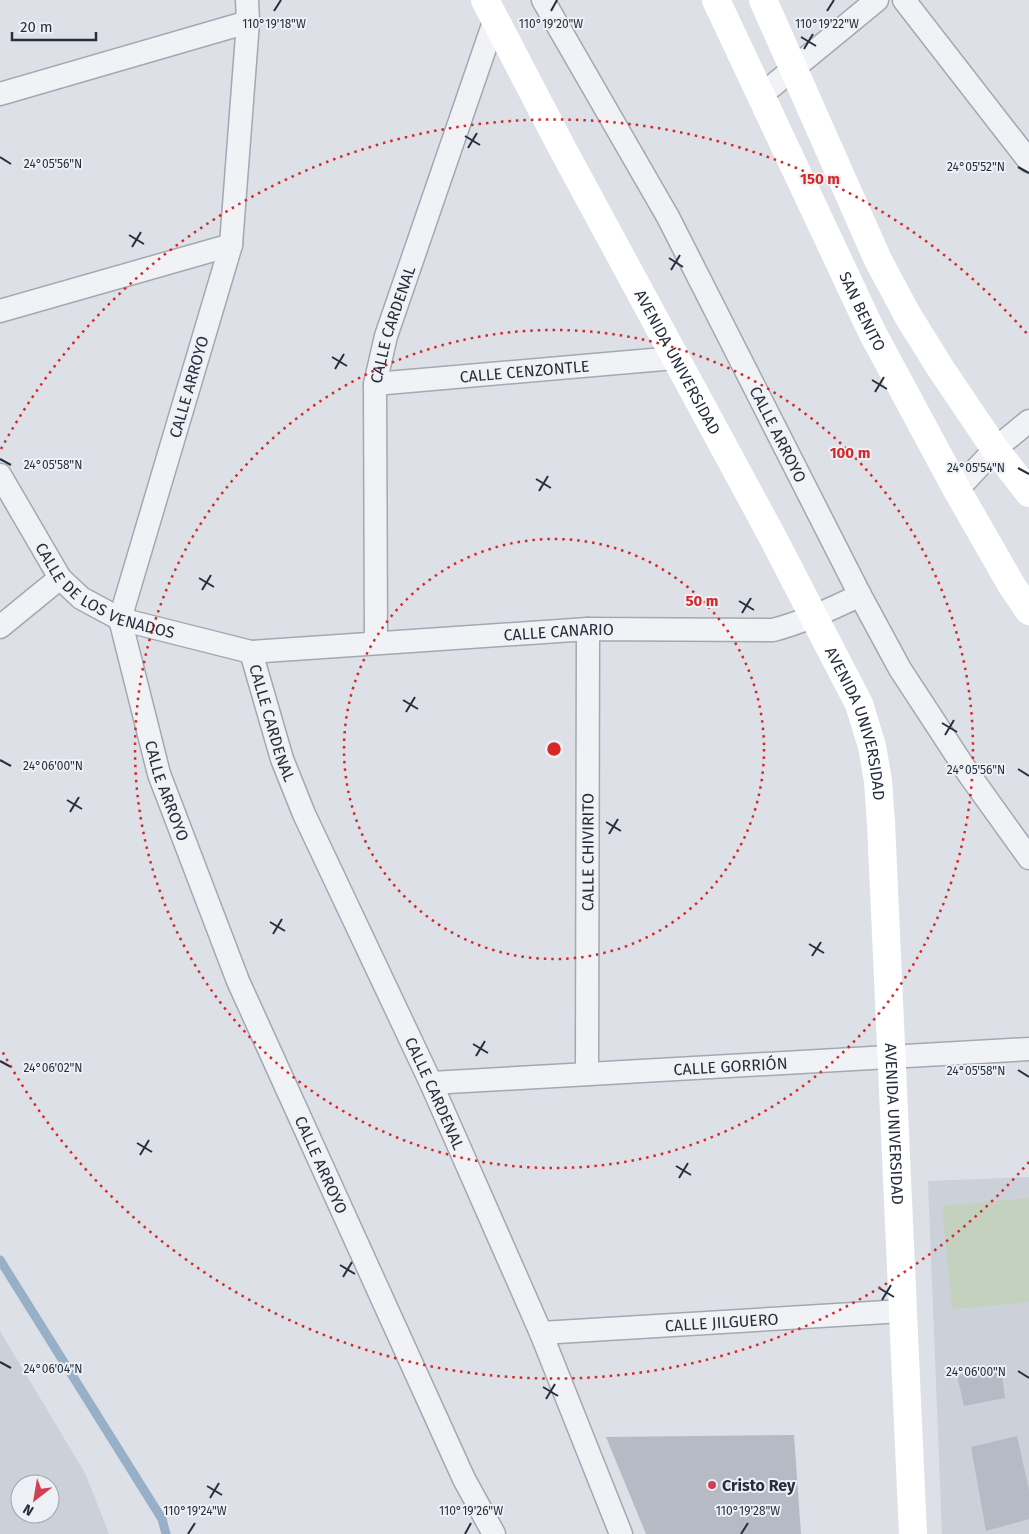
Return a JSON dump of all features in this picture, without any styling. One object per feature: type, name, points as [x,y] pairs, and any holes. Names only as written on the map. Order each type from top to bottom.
[{"type":"street","name":"CALLE ARROYO","points":[[543,0],[668,217],[860,595],[900,668],[968,773],[1029,858]]},
{"type":"street","name":"SAN BENITO","points":[[716,0],[872,332],[957,490],[1012,586],[1029,611]]},
{"type":"street","points":[[763,0],[878,260],[922,339],[995,449],[1029,493]]},
{"type":"street","points":[[760,96],[877,0]]},
{"type":"street","points":[[904,0],[1026,152]]},
{"type":"street","name":"AVENIDA UNIVERSIDAD","points":[[490,9],[814,617],[858,704],[872,746],[878,781],[880,814],[913,1534]]},
{"type":"street","name":"CALLE CARDENAL","points":[[376,643],[375,384],[386,336],[490,9]]},
{"type":"street","name":"CALLE ARROYO","points":[[248,11],[231,245],[120,619],[159,774],[238,981],[464,1479],[494,1534]]},
{"type":"street","points":[[0,94],[248,11]]},
{"type":"street","points":[[0,310],[231,245]]},
{"type":"street","name":"CALLE CENZONTLE","points":[[375,384],[676,358]]},
{"type":"street","points":[[957,490],[995,449],[1029,420]]},
{"type":"street","name":"CALLE DE LOS VENADOS","points":[[0,475],[60,578],[81,598],[120,619],[251,652]]},
{"type":"street","points":[[0,627],[60,578]]},
{"type":"street","name":"CALLE CANARIO","points":[[251,652],[588,629],[773,630],[814,617],[860,595]]},
{"type":"street","name":"CALLE CHIVIRITO","points":[[587,1074],[588,629]]},
{"type":"street","name":"CALLE CARDENAL","points":[[251,652],[282,759],[304,814],[431,1083],[541,1333],[621,1534]]},
{"type":"street","name":"CALLE GORRIÓN","points":[[431,1083],[1029,1048]]},
{"type":"street","name":"CALLE JILGUERO","points":[[541,1333],[903,1312]]},
{"type":"shaded area","points":[[1029,1177],[1029,1534],[942,1534],[928,1181]]},
{"type":"shaded area","points":[[0,1331],[86,1475],[109,1534],[0,1534]]},
{"type":"green space","points":[[1029,1198],[1029,1302],[952,1309],[942,1206]]},
{"type":"building","points":[[1001,1369],[1005,1398],[964,1406],[957,1375]]},
{"type":"building","name":"Cristo Rey","points":[[794,1435],[801,1534],[646,1534],[606,1437]]},
{"type":"building","points":[[1017,1436],[1029,1490],[1029,1519],[986,1531],[971,1447]]},
{"type":"waterway","points":[[0,1260],[162,1519],[166,1534]]},
{"type":"place","name":"Cristo Rey","points":[[712,1485]]}]
